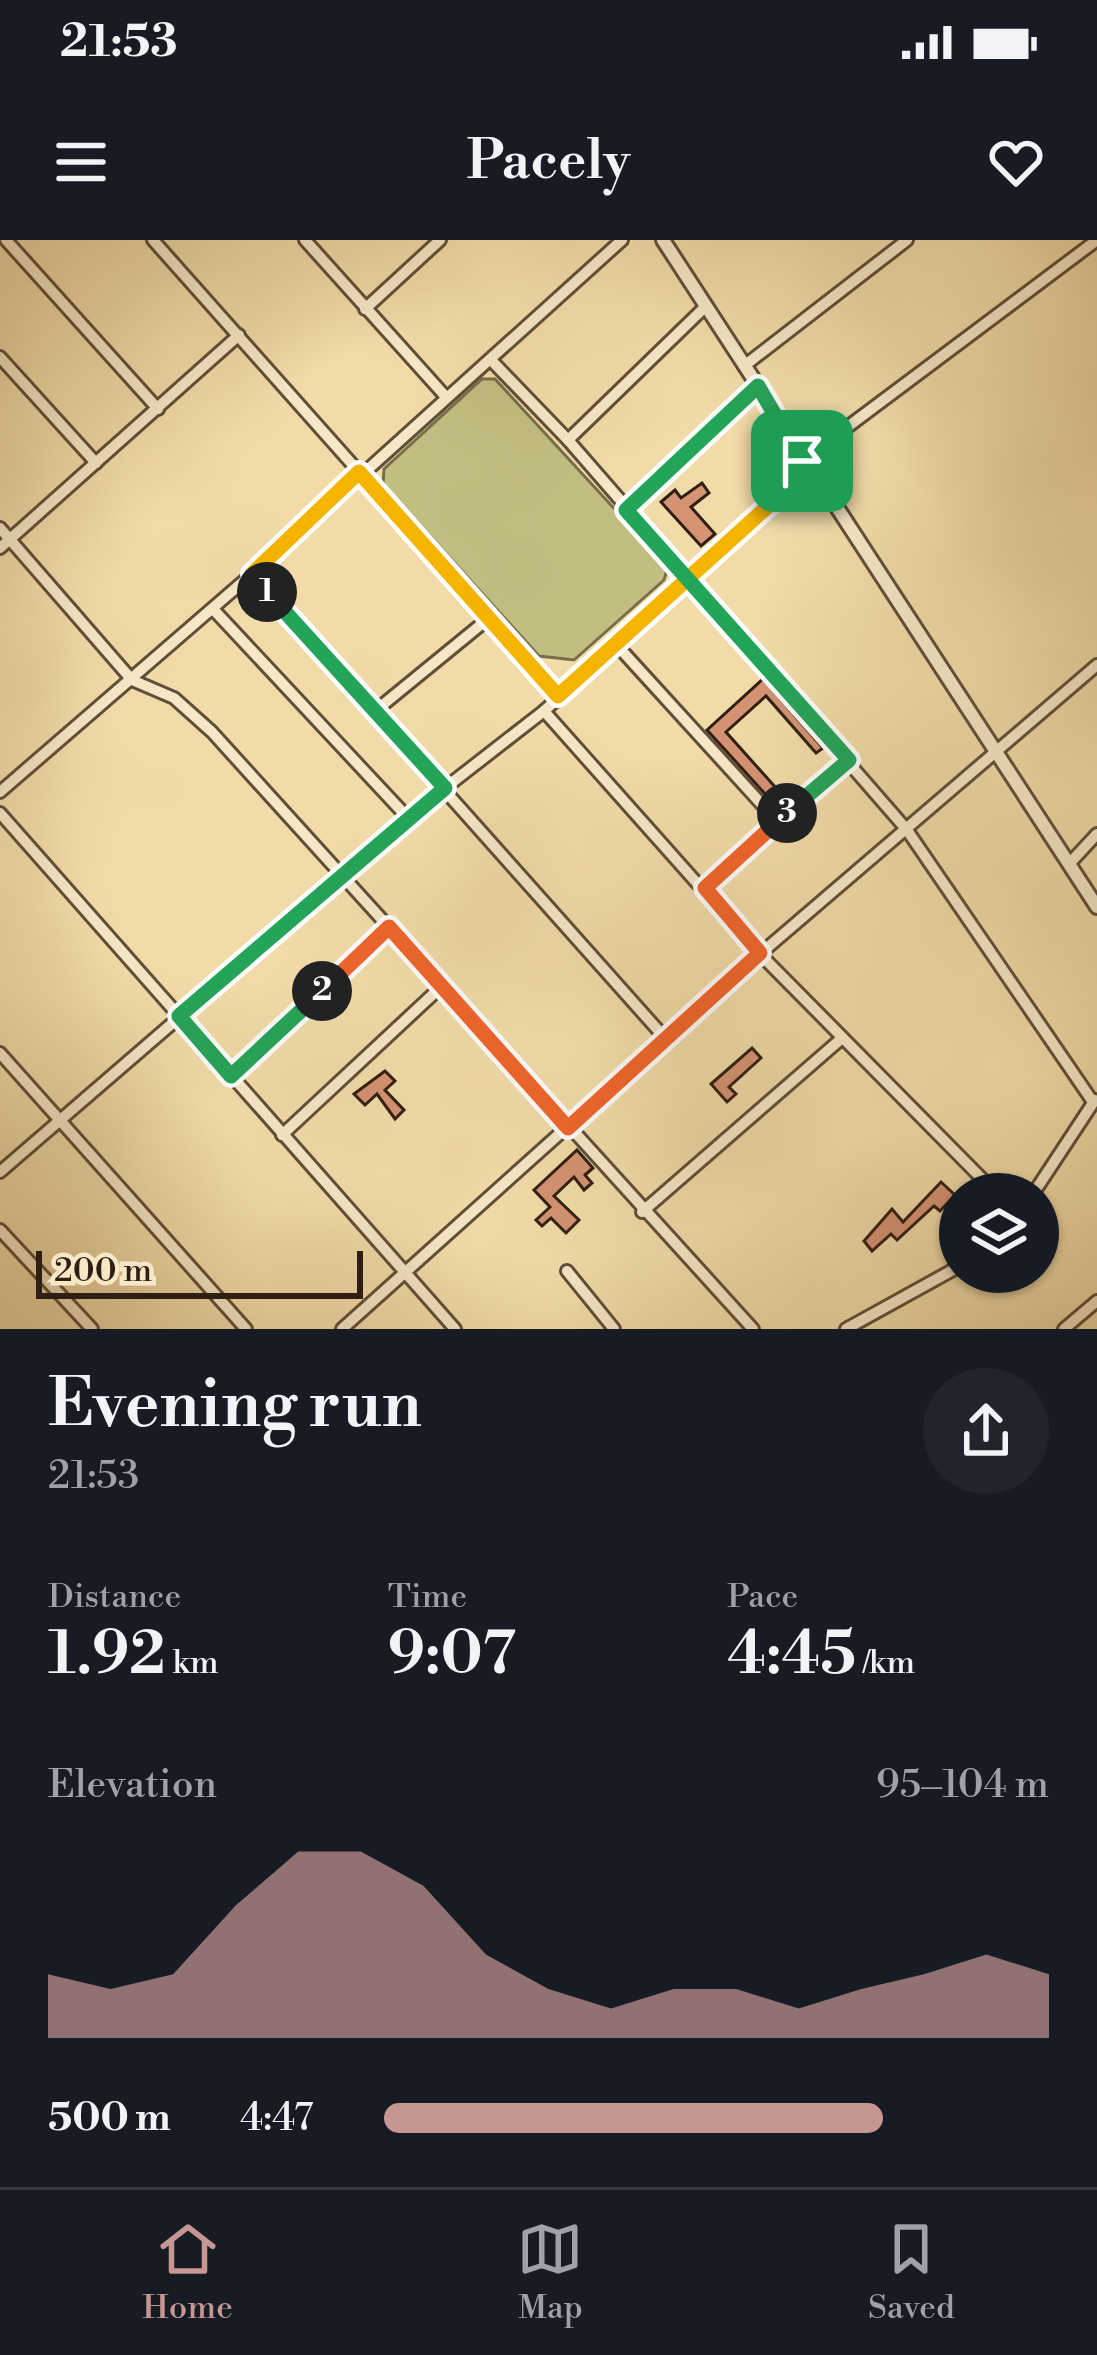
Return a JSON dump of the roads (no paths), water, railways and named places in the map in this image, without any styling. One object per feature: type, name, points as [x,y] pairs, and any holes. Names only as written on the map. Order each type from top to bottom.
[{"type":"street","points":[[7,240],[158,410]]},
{"type":"street","points":[[153,240],[558,696]]},
{"type":"street","points":[[305,240],[446,397]]},
{"type":"street","points":[[365,309],[440,240]]},
{"type":"street","points":[[0,792],[213,609],[359,472],[622,240]]},
{"type":"street","points":[[663,240],[805,466],[1097,907]]},
{"type":"street","points":[[744,366],[907,240]]},
{"type":"street","points":[[0,1172],[445,788],[544,711],[805,466],[1096,240]]},
{"type":"street","points":[[568,440],[705,307]]},
{"type":"street","points":[[5,544],[239,335]]},
{"type":"street","points":[[0,357],[96,463]]},
{"type":"street","points":[[491,360],[568,440],[908,830],[1095,1100],[1047,1173]]},
{"type":"street","points":[[626,510],[758,386]]},
{"type":"street","points":[[0,528],[5,544],[132,680],[174,698],[212,731],[642,1212],[753,1329]]},
{"type":"street","points":[[252,574],[665,1038]]},
{"type":"street","points":[[213,609],[409,819]]},
{"type":"street","points":[[374,712],[489,618]]},
{"type":"street","points":[[614,642],[777,821]]},
{"type":"street","points":[[342,1329],[760,953],[1097,665]]},
{"type":"street","points":[[544,711],[760,953],[976,1173]]},
{"type":"street","points":[[705,888],[849,760]]},
{"type":"street","points":[[0,813],[454,1329]]},
{"type":"street","points":[[1070,863],[1097,834]]},
{"type":"street","points":[[231,1076],[389,927]]},
{"type":"street","points":[[282,1135],[442,985]]},
{"type":"street","points":[[642,1212],[841,1039]]},
{"type":"street","points":[[0,1053],[246,1329]]},
{"type":"street","points":[[0,1230],[92,1329]]},
{"type":"street","points":[[567,1271],[614,1329]]},
{"type":"street","points":[[846,1329],[939,1278]]},
{"type":"street","points":[[1064,1329],[1097,1301]]}]
